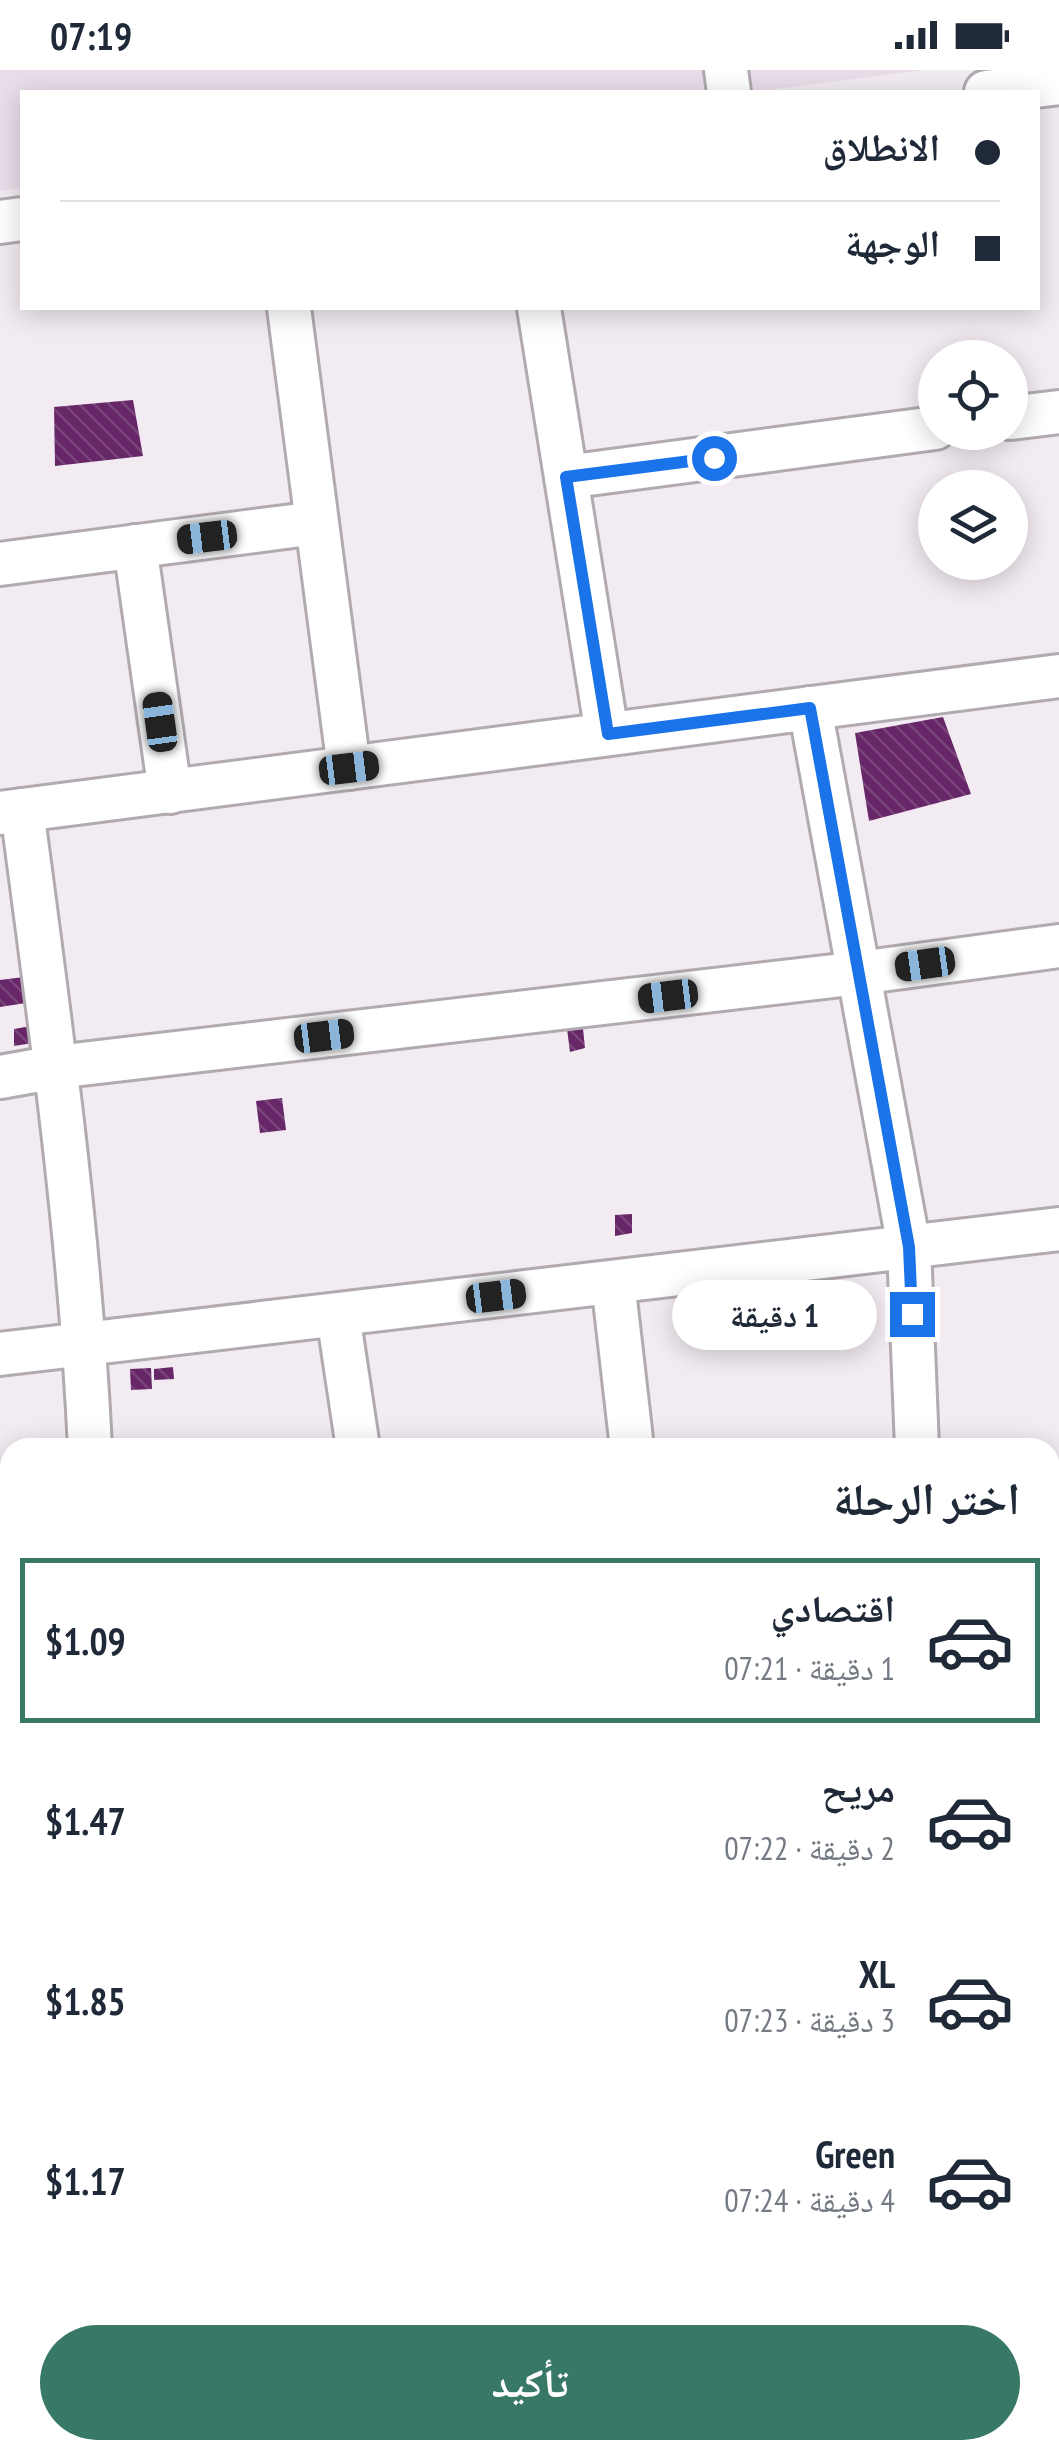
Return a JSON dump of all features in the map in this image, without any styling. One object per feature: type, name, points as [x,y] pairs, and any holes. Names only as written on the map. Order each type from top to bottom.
[{"type":"street","points":[[1002,90],[1059,83]]},
{"type":"street","points":[[289,310],[349,768]]},
{"type":"street","points":[[539,310],[608,734]]},
{"type":"street","points":[[1028,416],[1059,412]]},
{"type":"street","points":[[566,477],[918,430]]},
{"type":"street","points":[[0,564],[316,522]]},
{"type":"street","points":[[135,546],[170,792]]},
{"type":"street","points":[[90,1438],[85,1343],[56,1067],[11,812],[1059,676]]},
{"type":"street","points":[[810,708],[909,1247],[918,1438]]},
{"type":"street","points":[[0,1076],[1059,946]]},
{"type":"street","points":[[0,1354],[1059,1229]]},
{"type":"street","points":[[613,1282],[631,1438]]},
{"type":"street","points":[[338,1316],[356,1438]]},
{"type":"shaded area","points":[[0,70],[923,70],[768,90],[20,90],[20,188],[0,191]]},
{"type":"building","points":[[133,400],[143,456],[55,466],[54,407]]},
{"type":"building","points":[[943,717],[971,794],[869,821],[855,733]]},
{"type":"building","points":[[24,977],[26,1003],[0,1007],[0,980]]},
{"type":"building","points":[[582,1019],[585,1048],[570,1052],[566,1021]]},
{"type":"building","points":[[31,1026],[33,1043],[14,1046],[14,1029]]},
{"type":"building","points":[[282,1098],[286,1130],[260,1133],[256,1101]]},
{"type":"building","points":[[632,1214],[632,1233],[615,1236],[615,1215]]},
{"type":"building","points":[[173,1367],[174,1379],[154,1380],[154,1369]]},
{"type":"building","points":[[151,1368],[152,1389],[131,1390],[130,1369]]},
{"type":"route","points":[[714,458],[566,477],[608,734],[810,708],[909,1247],[912,1314]]}]
